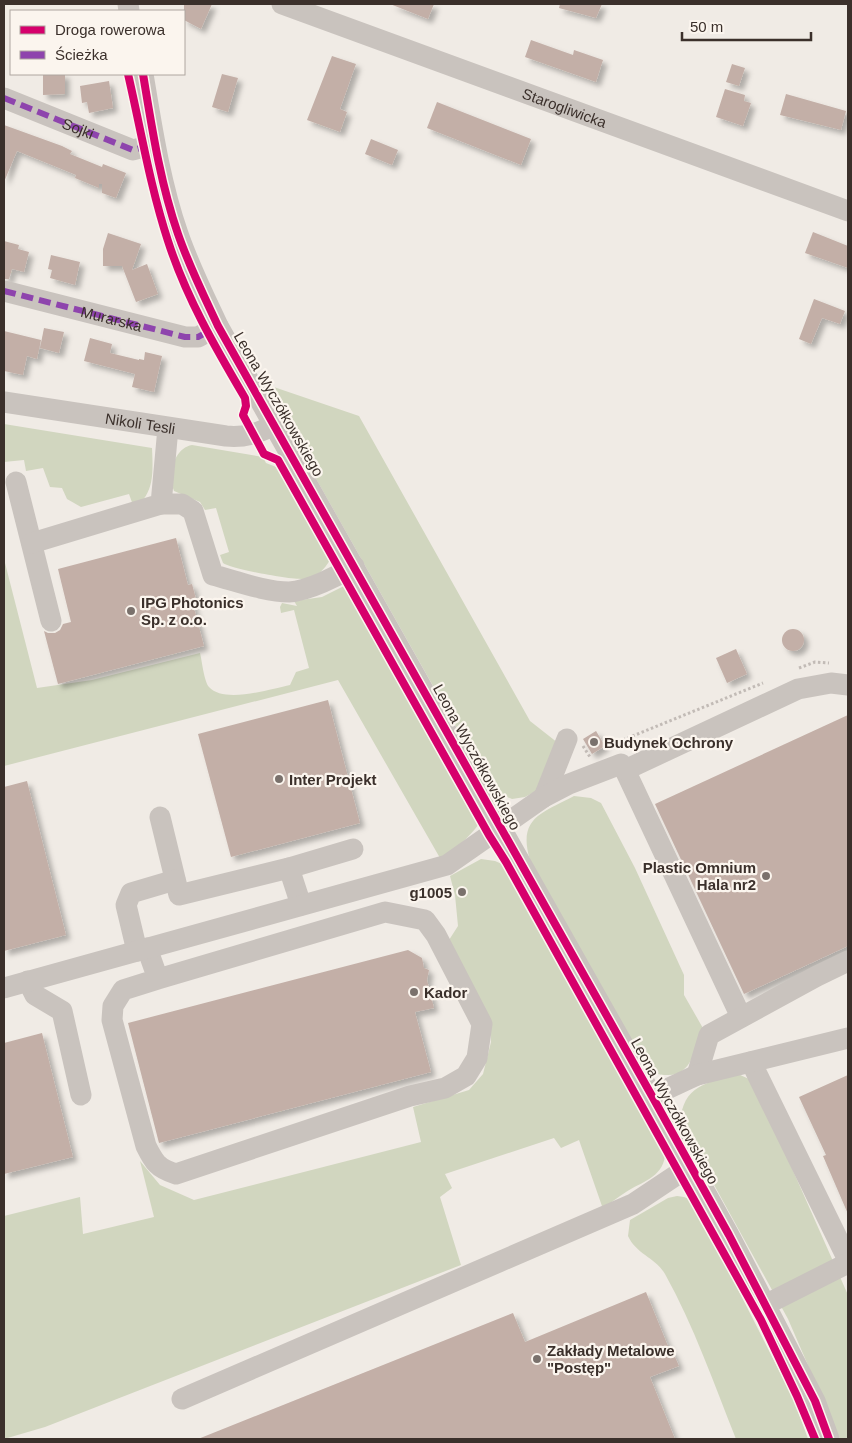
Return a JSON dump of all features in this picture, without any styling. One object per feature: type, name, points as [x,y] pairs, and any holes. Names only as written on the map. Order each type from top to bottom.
[{"type":"street","name":"Starogliwicka","points":[[282,4],[848,211]]},
{"type":"street","name":"Leona Wyczółkowskiego","points":[[143,75],[154,144],[178,234],[218,326],[652,1096],[816,1401],[829,1439]]},
{"type":"street","name":"Sojki","points":[[4,98],[133,150],[154,144]]},
{"type":"street","name":"Murarska","points":[[4,291],[185,338],[198,337],[218,326]]},
{"type":"street","name":"Nikoli Tesli","points":[[4,402],[168,428],[239,437],[254,435],[275,425]]},
{"type":"street","points":[[161,504],[168,428]]},
{"type":"street","points":[[16,482],[51,621]]},
{"type":"street","points":[[32,543],[161,504],[182,504],[193,511],[213,575],[264,588],[290,592],[318,584],[354,566]]},
{"type":"street","points":[[4,988],[447,864],[544,797],[569,784],[623,767],[798,689],[831,682],[848,685]]},
{"type":"street","points":[[544,797],[575,741]]},
{"type":"street","points":[[623,767],[741,1017]]},
{"type":"street","points":[[160,817],[179,895],[289,868],[353,849]]},
{"type":"street","points":[[289,868],[301,905]]},
{"type":"street","points":[[158,979],[142,949],[126,905],[131,893],[175,880]]},
{"type":"street","points":[[385,912],[386,881]]},
{"type":"street","points":[[385,912],[425,920],[436,935],[482,1024],[477,1058],[466,1076],[445,1088],[410,1096],[176,1174],[164,1170],[154,1162],[146,1146],[112,1020],[113,1006],[123,990],[158,979],[385,912]]},
{"type":"street","points":[[697,1075],[709,1035],[848,961]]},
{"type":"street","points":[[28,981],[35,995],[62,1011],[81,1095]]},
{"type":"street","points":[[652,1096],[697,1075],[848,1038]]},
{"type":"street","points":[[751,1062],[848,1262],[765,1305]]},
{"type":"street","points":[[182,1399],[633,1204],[690,1166]]},
{"type":"path","points":[[792,671],[816,662],[831,664]]},
{"type":"path","points":[[605,749],[613,744],[769,680]]},
{"type":"path","points":[[575,741],[590,758],[598,753]]},
{"type":"path","points":[[613,744],[623,767]]},
{"type":"green space","points":[[262,383],[359,416],[530,721],[558,743],[540,789],[525,797],[512,799],[500,794],[489,785]]},
{"type":"green space","points":[[4,424],[152,448],[151,481],[146,496],[134,508],[129,494],[81,507],[67,499],[62,488],[50,487],[43,468],[26,471],[24,460],[4,462]]},
{"type":"green space","points":[[192,445],[263,457],[266,463],[279,468],[330,560],[323,570],[314,576],[300,579],[250,571],[223,563],[220,555],[229,552],[216,508],[205,510],[200,502],[174,491],[171,481],[172,468],[176,458],[183,449]]},
{"type":"green space","points":[[4,559],[37,688],[92,680],[200,653],[207,684],[216,692],[236,695],[248,694],[290,685],[296,672],[309,668],[294,610],[281,613],[280,607],[282,603],[297,606],[294,601],[322,597],[344,586],[479,824],[461,843],[440,858],[338,680],[4,766]]},
{"type":"green space","points":[[574,796],[591,798],[601,803],[635,868],[684,975],[684,995],[704,1030],[691,1060],[682,1071],[675,1074],[662,1075],[648,1069],[530,860],[527,834],[530,825],[543,812]]},
{"type":"green space","points":[[481,859],[502,864],[665,1156],[660,1170],[603,1209],[579,1140],[561,1148],[554,1138],[445,1174],[452,1188],[440,1197],[461,1265],[45,1427],[4,1439],[4,1216],[80,1197],[83,1234],[154,1217],[140,1161],[160,1185],[194,1200],[421,1142],[413,1107],[469,1090],[483,1074],[491,1042],[490,1019],[449,940],[458,926],[455,895],[450,876]]},
{"type":"green space","points":[[738,1074],[749,1079],[756,1087],[848,1295],[848,1439],[840,1439],[788,1319],[680,1123],[682,1110],[691,1093],[706,1083]]},
{"type":"green space","points":[[677,1196],[689,1199],[722,1258],[794,1400],[808,1439],[736,1439],[712,1376],[665,1274],[657,1264],[636,1247],[628,1236],[630,1220],[668,1198]]},
{"type":"building","points":[[184,4],[212,4],[201,29],[185,21]]},
{"type":"building","points":[[390,4],[434,4],[428,19]]},
{"type":"building","points":[[560,4],[602,4],[596,18],[559,8]]},
{"type":"building","points":[[531,40],[573,55],[574,50],[603,60],[596,82],[525,57]]},
{"type":"building","points":[[332,56],[356,64],[340,109],[347,112],[340,132],[307,120]]},
{"type":"building","points":[[732,64],[745,68],[739,86],[726,82]]},
{"type":"building","points":[[222,74],[238,78],[228,112],[212,107]]},
{"type":"building","points":[[43,75],[65,75],[65,94],[43,95]]},
{"type":"building","points":[[109,81],[113,108],[89,113],[87,102],[82,103],[80,86]]},
{"type":"building","points":[[725,89],[745,95],[744,101],[751,103],[743,126],[716,117]]},
{"type":"building","points":[[786,94],[846,111],[841,130],[780,115]]},
{"type":"building","points":[[437,102],[531,139],[521,165],[427,128]]},
{"type":"building","points":[[4,125],[62,146],[72,151],[70,154],[102,167],[103,164],[126,173],[116,198],[102,193],[102,184],[99,184],[99,188],[75,178],[76,175],[17,151],[4,182]]},
{"type":"building","points":[[371,139],[398,150],[392,165],[365,154]]},
{"type":"building","points":[[813,232],[848,246],[848,268],[805,253]]},
{"type":"building","points":[[108,233],[141,244],[132,270],[147,264],[158,294],[136,302],[122,266],[103,266],[103,249]]},
{"type":"building","points":[[4,241],[19,245],[18,249],[29,252],[24,272],[12,269],[9,279],[4,279]]},
{"type":"building","points":[[51,255],[80,262],[75,285],[50,278],[52,270],[48,269]]},
{"type":"building","points":[[814,299],[845,311],[840,324],[822,318],[811,344],[799,339]]},
{"type":"building","points":[[44,328],[64,332],[59,353],[40,348]]},
{"type":"building","points":[[4,331],[41,340],[37,359],[27,356],[23,375],[4,371]]},
{"type":"building","points":[[90,338],[112,344],[110,353],[139,360],[144,360],[145,352],[162,356],[154,392],[132,387],[135,374],[84,361]]},
{"type":"building","name":"IPG Photonics Sp. z o.o.","points":[[176,538],[188,585],[192,584],[196,599],[192,600],[204,646],[58,684],[44,631],[55,633],[60,630],[63,624],[71,622],[58,569]]},
{"type":"building","points":[[793,629],[801,632],[804,640],[801,648],[793,651],[785,648],[782,640],[785,632]]},
{"type":"building","points":[[736,649],[747,674],[727,683],[716,658]]},
{"type":"building","name":"Inter Projekt","points":[[328,700],[360,823],[231,857],[198,734]]},
{"type":"building","name":"Plastic Omnium Hala nr2","points":[[848,715],[848,946],[744,994],[655,804]]},
{"type":"building","name":"Budynek Ochrony","points":[[596,731],[605,746],[592,754],[583,739]]},
{"type":"building","points":[[27,781],[66,935],[4,951],[4,787]]},
{"type":"building","points":[[408,950],[422,958],[424,968],[429,970],[427,980],[434,1008],[415,1012],[431,1072],[159,1143],[128,1023]]},
{"type":"building","points":[[42,1033],[73,1157],[4,1174],[4,1043]]},
{"type":"building","points":[[848,1075],[848,1214],[823,1156],[826,1155],[799,1097]]},
{"type":"building","name":"Zakłady Metalowe \"Postęp\"","points":[[646,1292],[670,1351],[672,1350],[679,1366],[650,1377],[675,1439],[198,1439],[513,1313],[525,1342]]},
{"type":"marked path","points":[[4,98],[133,150],[148,146]]},
{"type":"marked path","points":[[4,291],[185,337],[198,337],[211,330]]},
{"type":"cycle path","points":[[128,75],[151,179],[175,262],[192,302],[212,341],[245,398],[246,406],[243,415],[264,454],[278,460],[506,862],[761,1320],[815,1439]]},
{"type":"cycle path","points":[[143,75],[166,195],[187,258],[218,326],[729,1235],[815,1401],[829,1439]]},
{"type":"place","name":"IPG Photonics Sp. z o.o.","points":[[131,611]]},
{"type":"place","name":"Budynek Ochrony","points":[[594,742]]},
{"type":"place","name":"Inter Projekt","points":[[279,779]]},
{"type":"place","name":"Plastic Omnium Hala nr2","points":[[766,876]]},
{"type":"place","name":"g1005","points":[[462,892]]},
{"type":"place","name":"Kador","points":[[414,992]]},
{"type":"place","name":"Zakłady Metalowe \"Postęp\"","points":[[537,1359]]}]
